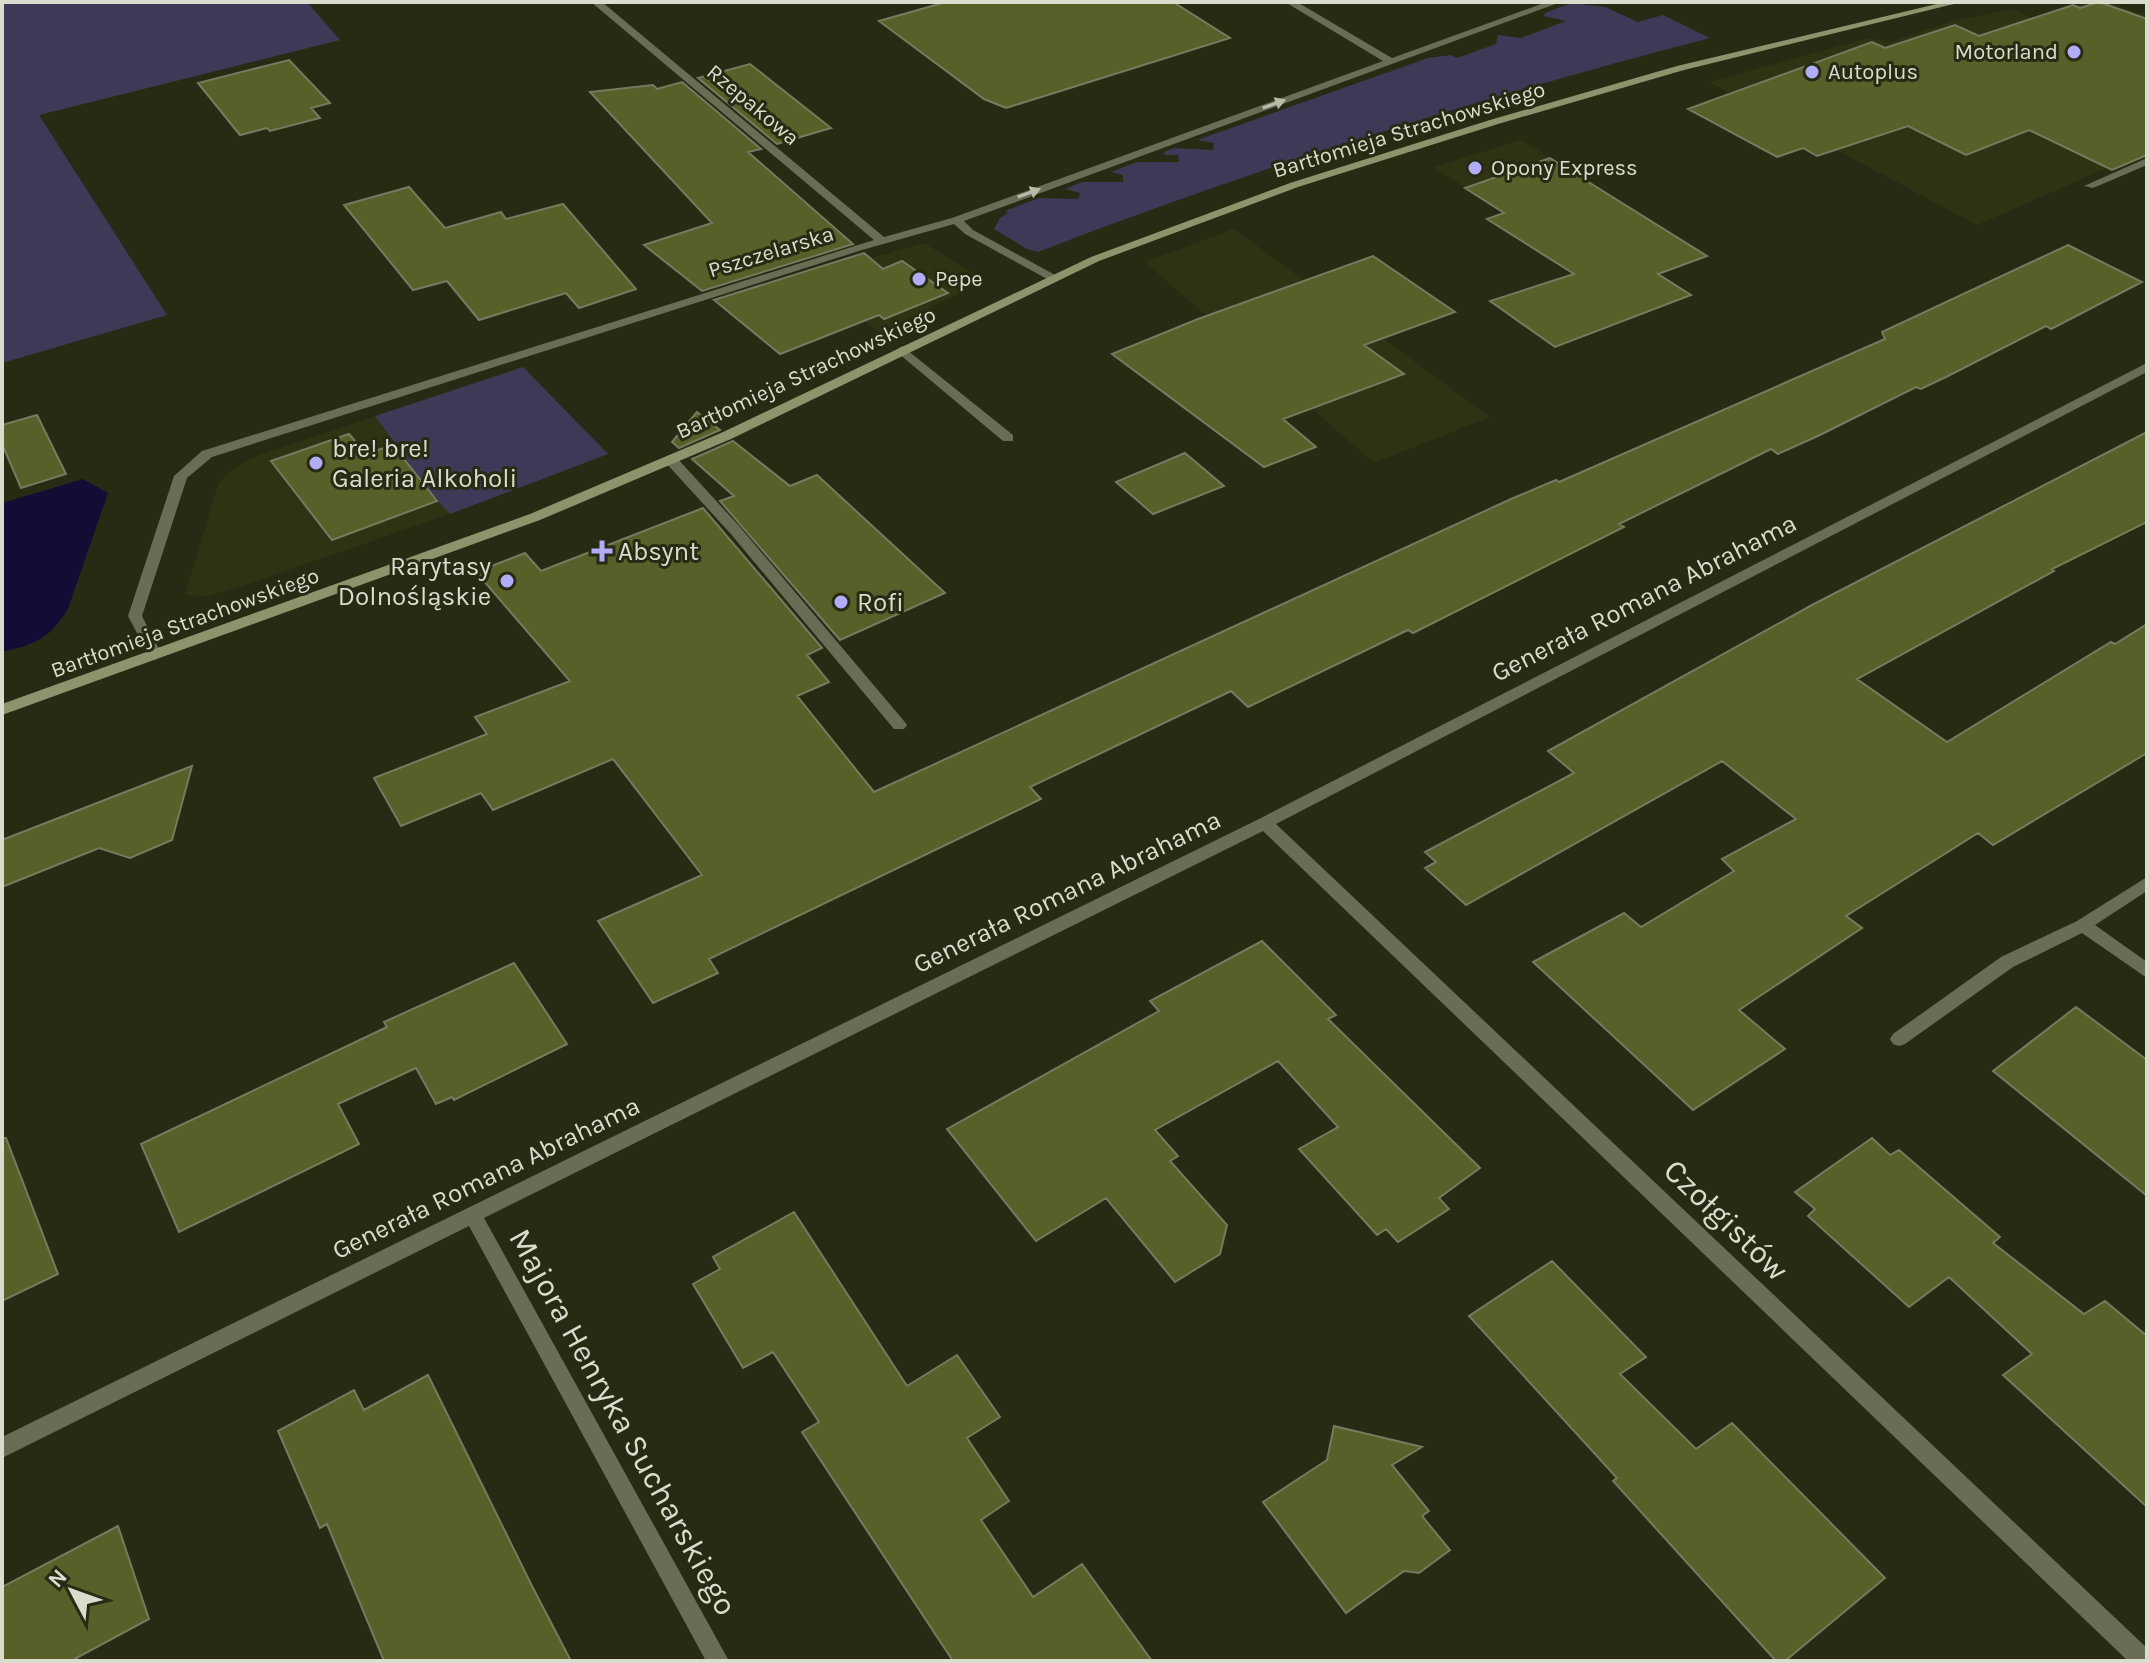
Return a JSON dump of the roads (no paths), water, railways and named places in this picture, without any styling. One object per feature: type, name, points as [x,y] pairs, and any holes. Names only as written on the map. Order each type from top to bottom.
[{"type":"street","name":"Rzepakowa","points":[[596,2],[882,241]]},
{"type":"street","points":[[1290,2],[1391,62]]},
{"type":"street","name":"Pszczelarska","points":[[155,655],[135,616],[181,476],[207,454],[956,220],[1556,2]]},
{"type":"street","name":"Bartłomieja Strachowskiego","points":[[2,710],[535,517],[671,460],[1095,259],[1294,185],[1494,122],[1708,61],[1957,2]]},
{"type":"street","points":[[2089,186],[2147,161]]},
{"type":"street","points":[[956,220],[969,232],[1053,278]]},
{"type":"street","points":[[902,350],[1008,438]]},
{"type":"street","name":"Generała Romana Abrahama","points":[[2,1448],[1265,823],[2147,367]]},
{"type":"street","points":[[671,460],[735,530],[899,725]]},
{"type":"street","name":"Czołgistów","points":[[1265,823],[2144,1661]]},
{"type":"street","points":[[1899,1039],[2007,962],[2083,925],[2147,883]]},
{"type":"street","points":[[2083,925],[2147,971]]},
{"type":"street","name":"Majora Henryka Sucharskiego","points":[[472,1214],[718,1661]]},
{"type":"place","name":"Motorland","points":[[2074,52]]},
{"type":"place","name":"Autoplus","points":[[1812,72]]},
{"type":"place","name":"Opony Express","points":[[1475,168]]},
{"type":"place","name":"Pepe","points":[[919,279]]},
{"type":"place","name":"bre! bre! Galeria Alkoholi","points":[[316,463]]},
{"type":"place","name":"Absynt","points":[[602,551]]},
{"type":"place","name":"Rarytasy Dolnośląskie","points":[[507,581]]},
{"type":"place","name":"Rofi","points":[[841,602]]}]
